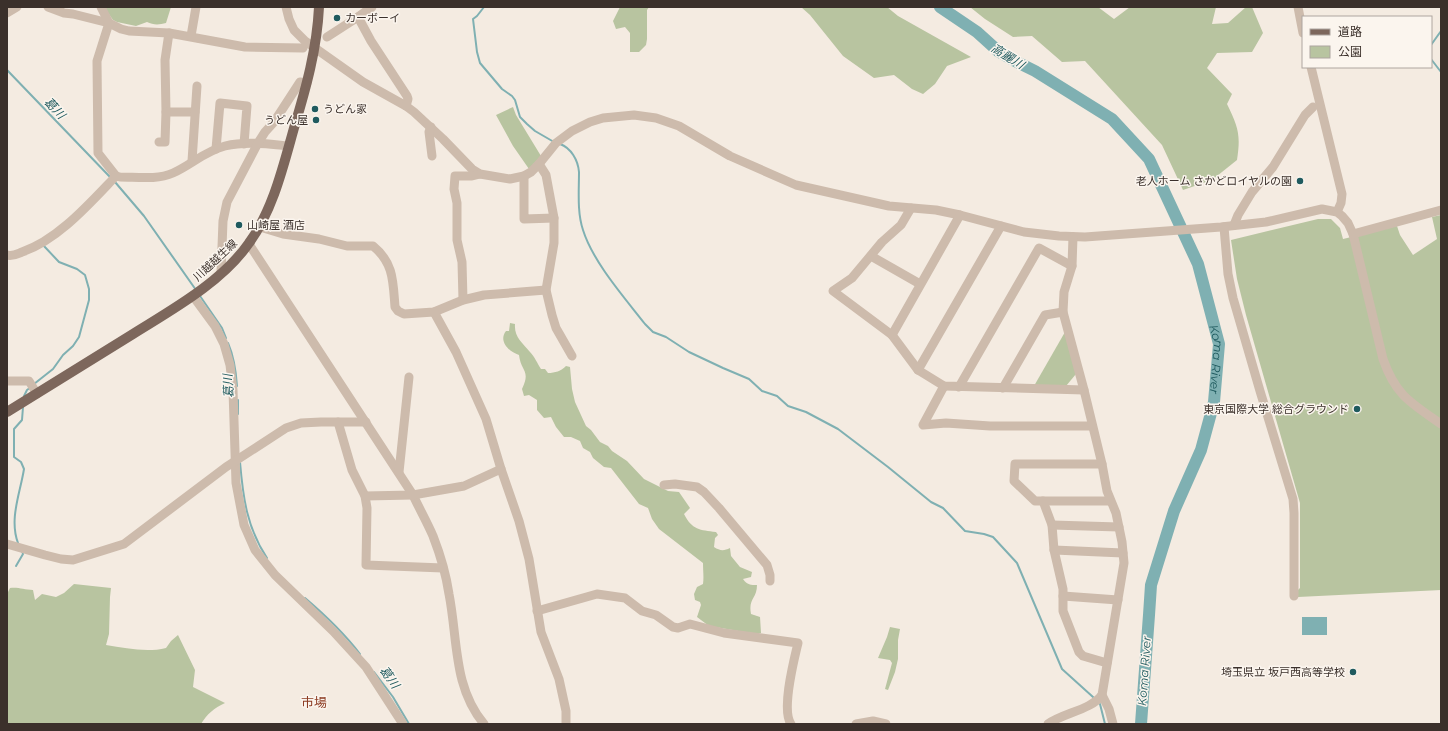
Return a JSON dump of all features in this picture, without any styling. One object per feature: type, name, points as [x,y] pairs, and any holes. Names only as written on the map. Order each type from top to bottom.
[{"type":"main road","name":"川越越生線","points":[[7,412],[195,294],[221,273],[249,244],[260,226],[273,198],[289,146],[315,49],[319,7]]},
{"type":"street","points":[[7,13],[17,7]]},
{"type":"street","points":[[48,7],[64,14],[73,14],[108,23],[129,31],[169,33],[191,36],[245,47],[303,48]]},
{"type":"street","points":[[101,7],[108,23],[97,61],[98,153],[116,176],[162,176],[173,173],[216,148],[227,146],[258,143],[289,146]]},
{"type":"street","points":[[191,36],[196,7]]},
{"type":"street","points":[[286,7],[294,30],[304,40],[363,82],[406,106],[431,127],[472,169],[480,174],[510,179],[524,176],[531,172],[564,137],[578,128],[603,118],[634,115],[656,118],[679,126],[730,156],[796,184],[889,206],[936,210],[960,215],[1024,232],[1085,237],[1224,227],[1266,222],[1322,209],[1337,212],[1348,223],[1353,234],[1388,375],[1407,399],[1441,424]]},
{"type":"street","points":[[327,37],[372,7]]},
{"type":"street","points":[[1298,7],[1302,28]]},
{"type":"street","points":[[358,17],[371,41],[407,96],[408,99],[406,106]]},
{"type":"street","points":[[159,142],[165,142],[165,60],[169,33]]},
{"type":"street","points":[[1311,68],[1342,194],[1342,203],[1337,212]]},
{"type":"street","points":[[221,273],[224,211],[227,202],[265,132],[274,122],[300,82],[307,83]]},
{"type":"street","points":[[192,161],[197,86]]},
{"type":"street","points":[[216,148],[220,104],[247,106],[244,144]]},
{"type":"street","points":[[1234,225],[1238,215],[1252,192],[1273,167],[1304,115],[1313,107]]},
{"type":"street","points":[[166,112],[195,112]]},
{"type":"street","points":[[431,127],[429,132],[432,156]]},
{"type":"street","points":[[539,164],[546,175],[554,218],[554,243],[546,290],[556,328],[572,356]]},
{"type":"street","points":[[463,300],[462,262],[457,240],[457,203],[454,189],[455,176],[472,176],[480,174]]},
{"type":"street","points":[[7,255],[11,256],[30,249],[70,222],[116,176]]},
{"type":"street","points":[[524,176],[524,219],[554,218]]},
{"type":"street","points":[[911,208],[901,225],[882,242],[852,278],[833,292],[892,335],[918,370],[944,386],[1084,390]]},
{"type":"street","points":[[1353,234],[1441,210]]},
{"type":"street","points":[[892,335],[960,215]]},
{"type":"street","points":[[260,226],[283,234],[319,239],[347,246],[373,246],[383,254],[392,273],[395,307],[398,311],[404,314],[434,312],[463,300],[484,295],[546,290]]},
{"type":"street","points":[[918,370],[1001,226]]},
{"type":"street","points":[[1224,227],[1228,274],[1233,298],[1293,499],[1294,596]]},
{"type":"street","points":[[1053,723],[1094,703],[1102,695],[1124,562],[1116,513],[1107,491],[1084,390],[1063,312],[1064,292],[1072,266],[1073,237]]},
{"type":"street","points":[[249,244],[399,472],[413,495],[433,535],[449,594],[463,686],[472,707],[484,724]]},
{"type":"street","points":[[959,387],[1039,248],[1072,266]]},
{"type":"street","points":[[871,256],[920,284]]},
{"type":"street","points":[[195,294],[215,326],[224,344],[230,365],[233,390],[234,461],[236,483],[244,525],[255,550],[275,575],[333,631],[366,667],[403,724]]},
{"type":"street","points":[[434,312],[456,352],[486,419],[519,521],[529,559],[537,611],[542,632],[562,691],[566,711],[566,724]]},
{"type":"street","points":[[1003,388],[1045,315],[1063,312]]},
{"type":"street","points":[[399,472],[409,377]]},
{"type":"street","points":[[7,381],[29,382],[37,394]]},
{"type":"street","points":[[944,386],[923,425],[1092,426]]},
{"type":"street","points":[[338,422],[352,470],[365,496],[367,508],[366,565],[443,568]]},
{"type":"street","points":[[7,544],[61,559],[73,560],[124,544],[234,461],[286,428],[301,423],[366,422]]},
{"type":"street","points":[[1102,464],[1015,464],[1014,481],[1035,501],[1110,501]]},
{"type":"street","points":[[365,496],[413,495],[464,486],[501,469]]},
{"type":"street","points":[[664,485],[675,484],[696,487],[704,492],[767,565],[770,575],[770,582]]},
{"type":"street","points":[[1043,501],[1052,525],[1054,550],[1062,584],[1064,611],[1079,652],[1083,656],[1107,663]]},
{"type":"street","points":[[1052,525],[1119,527]]},
{"type":"street","points":[[1054,550],[1123,553]]},
{"type":"street","points":[[537,611],[597,594],[625,598],[642,611],[656,615],[678,628],[690,624],[724,633],[798,642],[788,698],[788,720],[791,724]]},
{"type":"street","points":[[1062,596],[1118,600]]},
{"type":"street","points":[[1102,695],[1109,708],[1113,724]]},
{"type":"street","points":[[856,724],[873,721],[886,724]]},
{"type":"green space","points":[[104,7],[171,7],[166,23],[152,24],[147,22],[136,26],[113,20]]},
{"type":"green space","points":[[620,7],[649,7],[647,10],[646,45],[639,52],[630,52],[630,33],[625,27],[616,29],[613,21]]},
{"type":"green space","points":[[801,7],[887,7],[898,16],[971,57],[947,66],[935,84],[923,94],[912,89],[894,75],[874,78],[843,56],[810,15]]},
{"type":"green space","points":[[970,7],[1098,7],[1114,19],[1130,7],[1216,7],[1212,24],[1228,23],[1246,7],[1252,7],[1263,33],[1252,52],[1217,53],[1207,68],[1232,94],[1227,104],[1238,131],[1239,144],[1237,160],[1212,180],[1183,190],[1162,145],[1085,61],[1062,62],[1032,36],[1013,37],[985,19]]},
{"type":"green space","points":[[513,107],[516,115],[541,156],[529,169],[513,146],[496,115]]},
{"type":"green space","name":"東京国際大学 総合グラウンド","points":[[1441,215],[1441,590],[1298,597],[1298,590],[1300,588],[1300,503],[1246,315],[1237,279],[1231,240],[1318,219],[1331,219],[1340,228],[1343,239],[1397,226],[1400,235],[1413,255],[1437,239],[1432,217]]},
{"type":"green space","points":[[510,323],[515,324],[517,336],[541,369],[545,369],[548,373],[551,373],[566,366],[570,367],[575,402],[586,426],[600,442],[608,446],[612,451],[627,461],[644,479],[668,491],[679,492],[690,508],[684,514],[690,523],[701,530],[716,532],[718,535],[715,538],[714,547],[722,550],[730,548],[731,556],[740,567],[752,572],[751,577],[743,579],[749,584],[757,585],[757,590],[750,609],[751,614],[760,617],[761,633],[756,634],[709,626],[697,617],[701,605],[700,602],[695,600],[694,594],[697,587],[703,584],[703,563],[659,529],[652,519],[648,508],[639,504],[611,468],[604,467],[593,458],[590,452],[583,448],[580,441],[571,437],[564,437],[556,427],[551,417],[544,418],[537,410],[537,400],[529,395],[524,396],[522,389],[526,378],[525,371],[519,355],[508,349],[503,339],[506,331],[509,331]]},
{"type":"green space","points":[[1065,332],[1076,374],[1066,386],[1034,386]]},
{"type":"green space","points":[[74,584],[111,588],[109,634],[106,645],[136,650],[166,648],[178,635],[195,670],[193,687],[225,703],[211,712],[201,724],[7,724],[7,594],[10,588],[16,588],[33,590],[35,600],[42,594],[56,597],[64,593]]},
{"type":"green space","points":[[890,627],[900,629],[898,640],[898,659],[888,690],[885,689],[892,663],[890,660],[878,658]]},
{"type":"water","points":[[1302,617],[1327,617],[1327,635],[1302,635]]},
{"type":"waterway","points":[[484,7],[473,19],[477,52],[480,63],[502,89],[515,100],[520,117],[535,131],[554,142]]},
{"type":"waterway","name":"Koma River","points":[[940,7],[977,32],[998,51],[1035,71],[1112,119],[1149,159],[1198,264],[1219,344],[1214,402],[1201,450],[1174,511],[1151,585],[1141,724]]},
{"type":"waterway","points":[[1432,44],[1441,31]]},
{"type":"waterway","points":[[1432,60],[1441,72]]},
{"type":"waterway","name":"葛川","points":[[7,70],[110,177]]},
{"type":"waterway","points":[[560,144],[571,151],[577,163],[579,172],[580,216],[583,230],[588,242],[601,267],[645,324],[653,332],[666,337],[689,352],[749,379],[762,391],[777,396],[788,406],[806,412],[838,429],[931,502],[943,508],[965,531],[993,537],[1017,563],[1062,669],[1093,697]]},
{"type":"waterway","name":"葛川","points":[[115,182],[144,216],[196,290]]},
{"type":"waterway","points":[[34,384],[53,369],[79,337],[89,300],[89,289],[85,275],[77,269],[59,262],[43,245]]},
{"type":"waterway","name":"葛川","points":[[200,296],[222,328],[226,338]]},
{"type":"waterway","name":"葛川","points":[[228,343],[232,354],[237,386]]},
{"type":"waterway","points":[[24,396],[27,390],[31,387]]},
{"type":"waterway","name":"葛川","points":[[238,400],[238,414]]},
{"type":"waterway","points":[[18,543],[15,516],[24,469],[21,462],[14,457],[14,429],[22,420],[23,407]]},
{"type":"waterway","name":"葛川","points":[[240,462],[250,524],[260,547],[267,558]]},
{"type":"waterway","points":[[16,566],[23,554],[22,551]]},
{"type":"waterway","name":"葛川","points":[[305,598],[334,624],[360,654]]},
{"type":"waterway","name":"葛川","points":[[374,672],[393,697],[409,724]]},
{"type":"waterway","points":[[1100,704],[1105,724]]},
{"type":"place","name":"カーボーイ","points":[[337,18]]},
{"type":"place","name":"うどん家","points":[[315,109]]},
{"type":"place","name":"うどん屋","points":[[316,120]]},
{"type":"place","name":"老人ホーム さかどロイヤルの園","points":[[1300,181]]},
{"type":"place","name":"山崎屋 酒店","points":[[239,225]]},
{"type":"place","name":"東京国際大学 総合グラウンド","points":[[1357,409]]},
{"type":"place","name":"埼玉県立 坂戸西高等学校","points":[[1353,672]]},
{"type":"district","name":"市場","points":[[314,702]]},
{"type":"water label","name":"高麗川","points":[[1008,56]]}]
